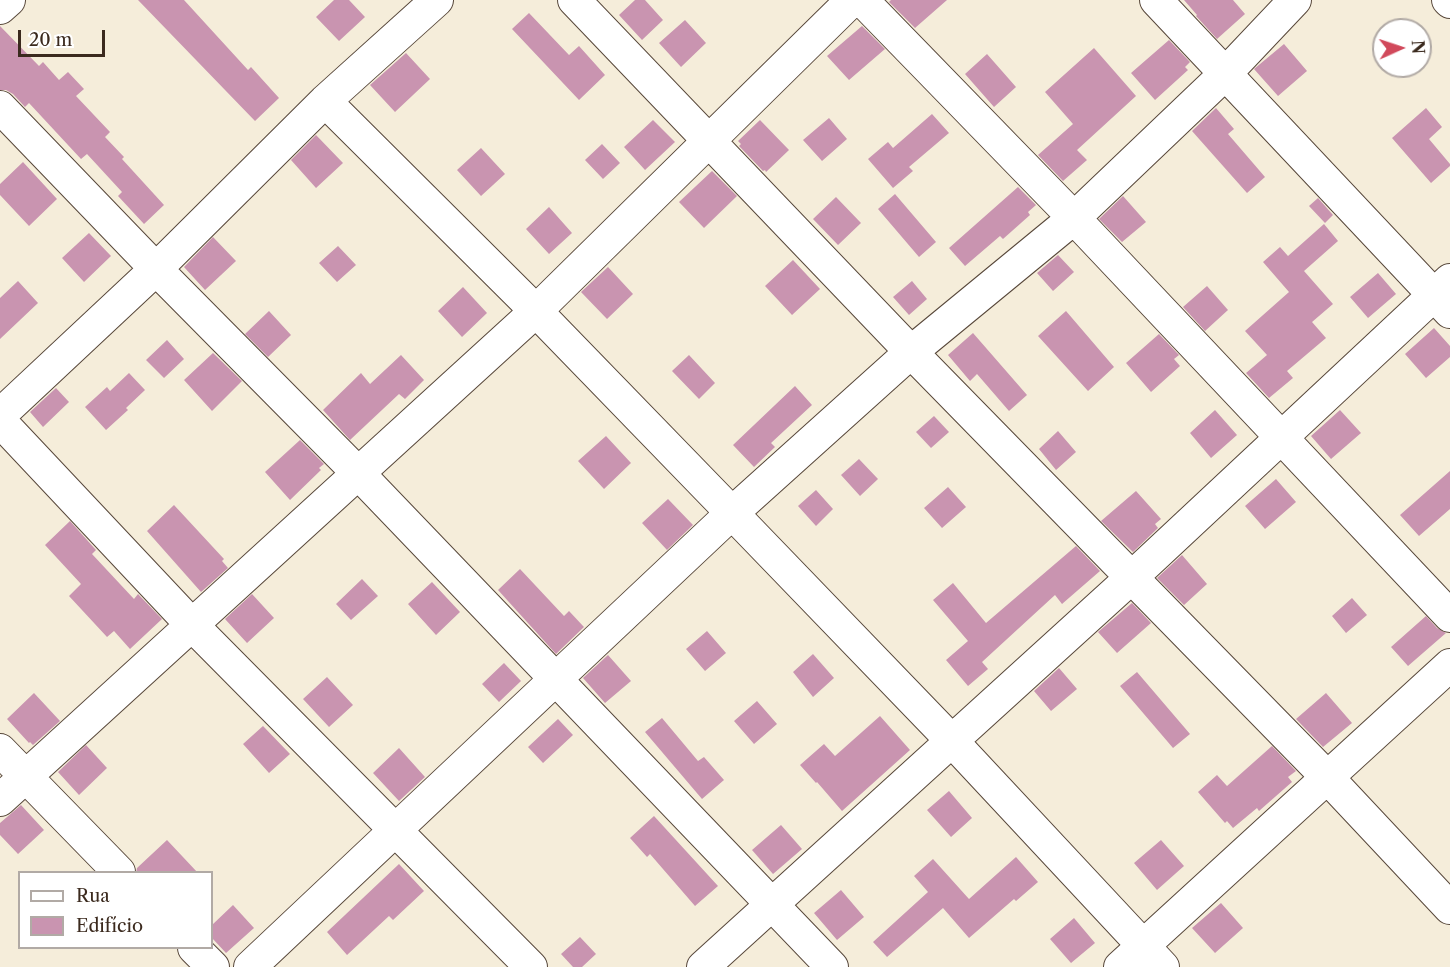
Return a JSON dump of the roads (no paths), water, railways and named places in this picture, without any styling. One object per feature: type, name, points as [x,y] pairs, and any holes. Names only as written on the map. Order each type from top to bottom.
[{"type":"street","points":[[0,8],[9,0]]},
{"type":"street","points":[[0,415],[156,269],[325,101],[437,0]]},
{"type":"street","points":[[574,0],[911,352],[1327,777],[1450,908]]},
{"type":"street","points":[[0,800],[536,312],[852,0]]},
{"type":"street","points":[[862,0],[1074,218],[1450,616]]},
{"type":"street","points":[[703,967],[1281,439],[1445,296],[1225,74],[1156,0]]},
{"type":"street","points":[[250,967],[732,513],[911,352],[1074,218],[1225,74],[1295,0]]},
{"type":"street","points":[[325,101],[536,312],[732,513],[952,741],[1153,956]]},
{"type":"street","points":[[0,107],[359,474],[832,967]]},
{"type":"street","points":[[0,421],[192,624],[531,967]]},
{"type":"street","points":[[1120,967],[1153,956],[1327,777],[1450,665]]},
{"type":"street","points":[[0,750],[117,871]]},
{"type":"street","points":[[195,949],[213,967]]}]
